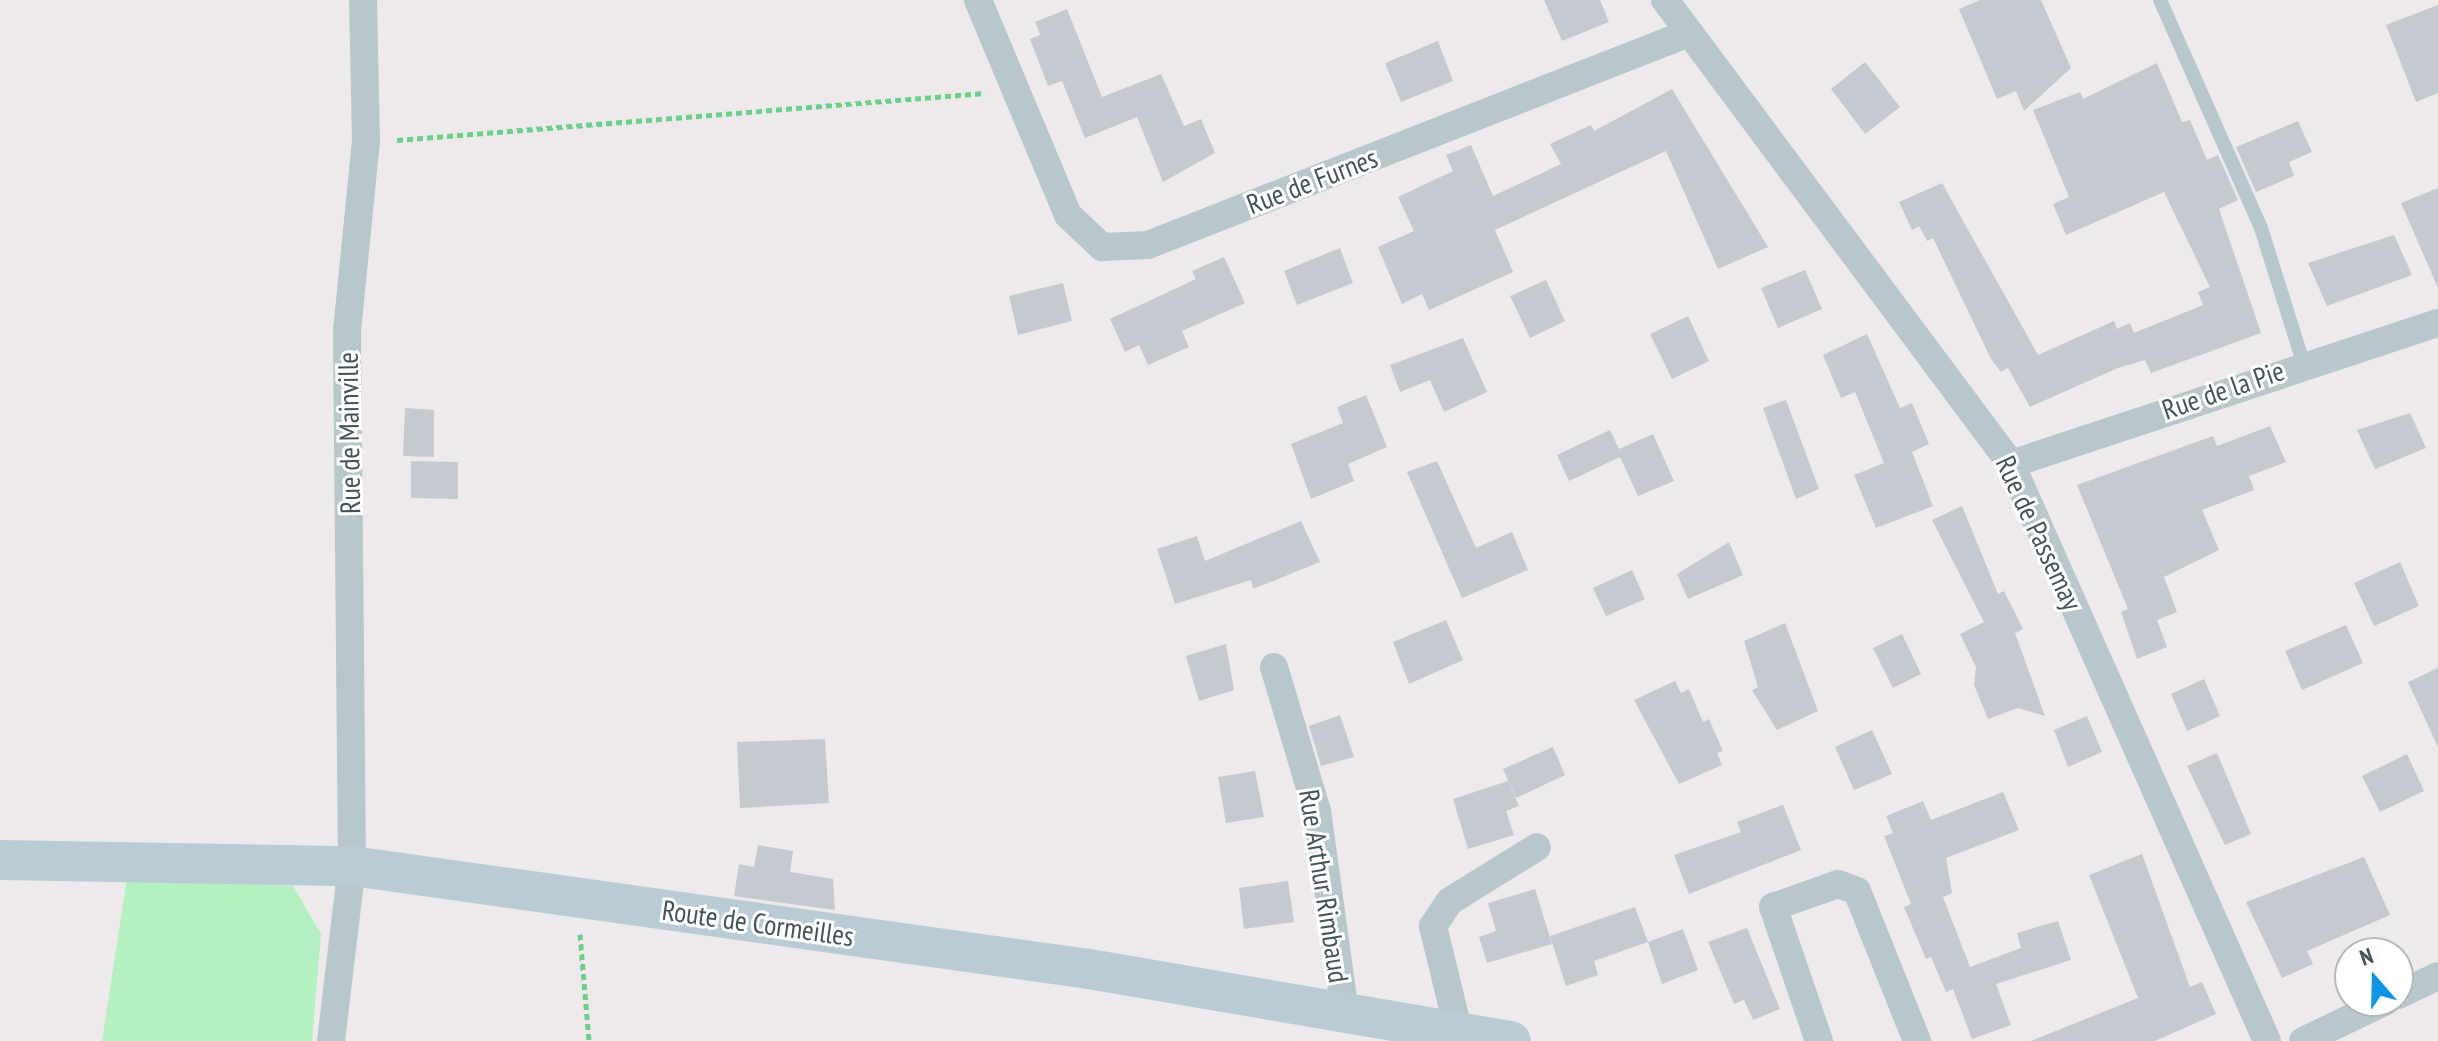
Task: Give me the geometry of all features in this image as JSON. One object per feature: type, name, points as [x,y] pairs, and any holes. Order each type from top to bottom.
[{"type":"main road","name":"Route de Cormeilles","points":[[0,860],[352,866],[1089,969],[1511,1041]]},
{"type":"street","name":"Rue de Mainville","points":[[331,1041],[352,866],[347,331],[366,142],[363,0]]},
{"type":"street","name":"Rue de Furnes","points":[[978,0],[1068,215],[1102,247],[1148,245],[1689,33]]},
{"type":"street","name":"Rue de Passemay","points":[[1665,0],[2011,464],[2267,1041]]},
{"type":"street","name":"Rue de la Pie","points":[[2011,464],[2303,362],[2438,323]]},
{"type":"street","name":"Rue Arthur Rimbaud","points":[[1274,667],[1317,811],[1345,1013]]},
{"type":"street","points":[[1459,1033],[1433,926],[1450,901],[1537,847]]},
{"type":"street","points":[[1819,1041],[1773,907],[1838,884],[1857,891],[1917,1041]]},
{"type":"street","points":[[2414,987],[2438,976]]},
{"type":"street","points":[[2303,1041],[2353,1017]]},
{"type":"lane","points":[[2160,0],[2261,228],[2303,362]]},
{"type":"path","points":[[366,142],[1014,91]]},
{"type":"path","points":[[577,897],[589,1041]]},
{"type":"green space","points":[[127,878],[293,886],[321,934],[312,1041],[102,1041]]},
{"type":"building","points":[[1544,0],[1600,0],[1609,22],[1562,41]]},
{"type":"building","points":[[1980,0],[2041,0],[2071,68],[2024,111],[2016,91],[1997,99],[1959,9]]},
{"type":"building","points":[[2438,5],[2438,93],[2416,102],[2386,25]]},
{"type":"building","points":[[1067,9],[1102,97],[1161,74],[1184,126],[1201,119],[1215,153],[1163,182],[1137,117],[1085,138],[1062,81],[1048,86],[1030,39],[1040,35],[1035,22]]},
{"type":"building","points":[[1438,41],[1453,81],[1401,102],[1385,63]]},
{"type":"building","points":[[1865,62],[1900,107],[1865,134],[1831,89]]},
{"type":"building","points":[[2157,63],[2182,122],[2190,120],[2207,160],[2218,155],[2238,200],[2219,209],[2261,333],[2151,373],[2145,360],[2118,368],[2030,407],[2008,368],[2001,372],[1991,359],[1933,238],[1927,241],[1919,226],[1912,230],[1899,202],[1942,183],[2038,355],[2114,321],[2117,329],[2130,323],[2134,333],[2203,305],[2198,292],[2210,287],[2164,192],[2066,235],[2053,204],[2069,197],[2033,110],[2080,92],[2083,99]]},
{"type":"building","points":[[1672,89],[1768,247],[1718,269],[1666,151],[1495,230],[1513,272],[1429,310],[1422,294],[1402,304],[1378,247],[1414,231],[1398,197],[1453,171],[1446,155],[1471,145],[1493,196],[1561,164],[1550,144],[1591,125],[1594,131]]},
{"type":"building","points":[[2298,121],[2312,152],[2289,162],[2294,176],[2256,192],[2236,147]]},
{"type":"building","points":[[2438,188],[2438,288],[2401,203]]},
{"type":"building","points":[[2394,235],[2412,275],[2327,306],[2308,263]]},
{"type":"building","points":[[1340,248],[1353,283],[1297,305],[1284,271]]},
{"type":"building","points":[[1224,257],[1245,303],[1182,331],[1189,347],[1148,365],[1139,345],[1125,352],[1110,319],[1196,279],[1192,271]]},
{"type":"building","points":[[1805,270],[1822,309],[1778,328],[1761,288]]},
{"type":"building","points":[[1546,280],[1565,321],[1530,338],[1510,296]]},
{"type":"building","points":[[1063,283],[1072,321],[1018,335],[1009,296]]},
{"type":"building","points":[[1688,316],[1709,361],[1672,379],[1650,334]]},
{"type":"building","points":[[1867,334],[1900,408],[1912,403],[1929,444],[1912,452],[1933,506],[1876,528],[1854,475],[1884,463],[1855,392],[1841,398],[1823,355]]},
{"type":"building","points":[[1463,338],[1487,392],[1444,412],[1430,380],[1400,392],[1390,365]]},
{"type":"building","points":[[1366,395],[1387,447],[1348,464],[1354,481],[1311,499],[1291,444],[1343,423],[1337,407]]},
{"type":"building","points":[[1786,400],[1819,489],[1796,499],[1763,408]]},
{"type":"building","points":[[405,408],[434,410],[434,457],[403,456]]},
{"type":"building","points":[[2410,413],[2426,448],[2375,469],[2357,430]]},
{"type":"building","points":[[2270,426],[2286,462],[2249,476],[2254,490],[2202,510],[2219,550],[2164,577],[2177,612],[2157,620],[2167,647],[2137,659],[2121,612],[2128,609],[2077,485],[2213,436],[2217,446]]},
{"type":"building","points":[[1610,430],[1619,449],[1653,434],[1674,481],[1638,496],[1620,457],[1569,481],[1557,455]]},
{"type":"building","points":[[411,461],[458,462],[458,499],[411,498]]},
{"type":"building","points":[[1437,461],[1476,548],[1512,532],[1528,570],[1462,598],[1407,472]]},
{"type":"building","points":[[1962,506],[1998,594],[2004,591],[2023,629],[2015,633],[2045,716],[2018,708],[1988,719],[1974,685],[1976,667],[1960,634],[1984,622],[1932,520]]},
{"type":"building","points":[[1301,521],[1320,562],[1253,589],[1251,580],[1175,604],[1157,549],[1197,536],[1205,561]]},
{"type":"building","points":[[1729,542],[1743,575],[1688,599],[1677,574]]},
{"type":"building","points":[[2400,562],[2419,606],[2374,626],[2354,583]]},
{"type":"building","points":[[1632,570],[1645,599],[1606,616],[1593,588]]},
{"type":"building","points":[[1446,620],[1463,660],[1409,684],[1393,642]]},
{"type":"building","points":[[1785,623],[1818,711],[1777,730],[1752,690],[1758,687],[1744,641]]},
{"type":"building","points":[[2346,625],[2363,663],[2302,690],[2285,651]]},
{"type":"building","points":[[1902,634],[1921,674],[1893,688],[1873,648]]},
{"type":"building","points":[[1226,644],[1234,690],[1199,701],[1186,656]]},
{"type":"building","points":[[2438,668],[2438,747],[2408,682]]},
{"type":"building","points":[[2204,679],[2220,716],[2187,731],[2171,694]]},
{"type":"building","points":[[1675,681],[1681,693],[1689,689],[1703,722],[1709,719],[1723,751],[1717,753],[1722,765],[1679,784],[1634,700]]},
{"type":"building","points":[[1340,715],[1354,757],[1321,766],[1309,726]]},
{"type":"building","points":[[2087,716],[2102,752],[2068,767],[2054,730]]},
{"type":"building","points":[[1872,730],[1892,774],[1854,790],[1835,747]]},
{"type":"building","points":[[825,739],[829,803],[740,808],[737,742]]},
{"type":"building","points":[[1553,747],[1565,775],[1516,798],[1503,769]]},
{"type":"building","points":[[2217,753],[2251,834],[2225,845],[2187,766]]},
{"type":"building","points":[[2407,754],[2424,791],[2380,812],[2362,776]]},
{"type":"building","points":[[1255,771],[1264,817],[1226,823],[1218,777]]},
{"type":"building","points":[[1508,781],[1519,806],[1506,811],[1514,835],[1468,849],[1453,799]]},
{"type":"building","points":[[2003,792],[2019,830],[1946,858],[1952,893],[1943,897],[1970,967],[2021,948],[2017,933],[2058,921],[2071,960],[1996,984],[2011,1025],[1972,1039],[1953,989],[1946,992],[1931,957],[1926,959],[1904,907],[1911,904],[1884,836],[1893,833],[1886,816],[1923,801],[1931,820]]},
{"type":"building","points":[[1783,805],[1801,850],[1689,894],[1674,855],[1741,832],[1737,822]]},
{"type":"building","points":[[758,845],[793,851],[790,872],[833,879],[835,910],[734,896],[739,864],[754,867]]},
{"type":"building","points":[[2142,854],[2190,987],[2202,982],[2216,1014],[2155,1041],[2031,1041],[2138,998],[2089,875]]},
{"type":"building","points":[[2364,857],[2390,915],[2307,951],[2313,964],[2282,978],[2246,902]]},
{"type":"building","points":[[1288,881],[1294,922],[1244,929],[1239,888]]},
{"type":"building","points":[[1535,889],[1552,944],[1487,963],[1479,937],[1496,931],[1488,903]]},
{"type":"building","points":[[1635,907],[1648,942],[1594,961],[1598,975],[1566,986],[1550,936]]},
{"type":"building","points":[[1747,928],[1780,1009],[1753,1020],[1744,1000],[1734,1004],[1708,942]]},
{"type":"building","points":[[1683,929],[1698,970],[1662,984],[1648,942]]}]
